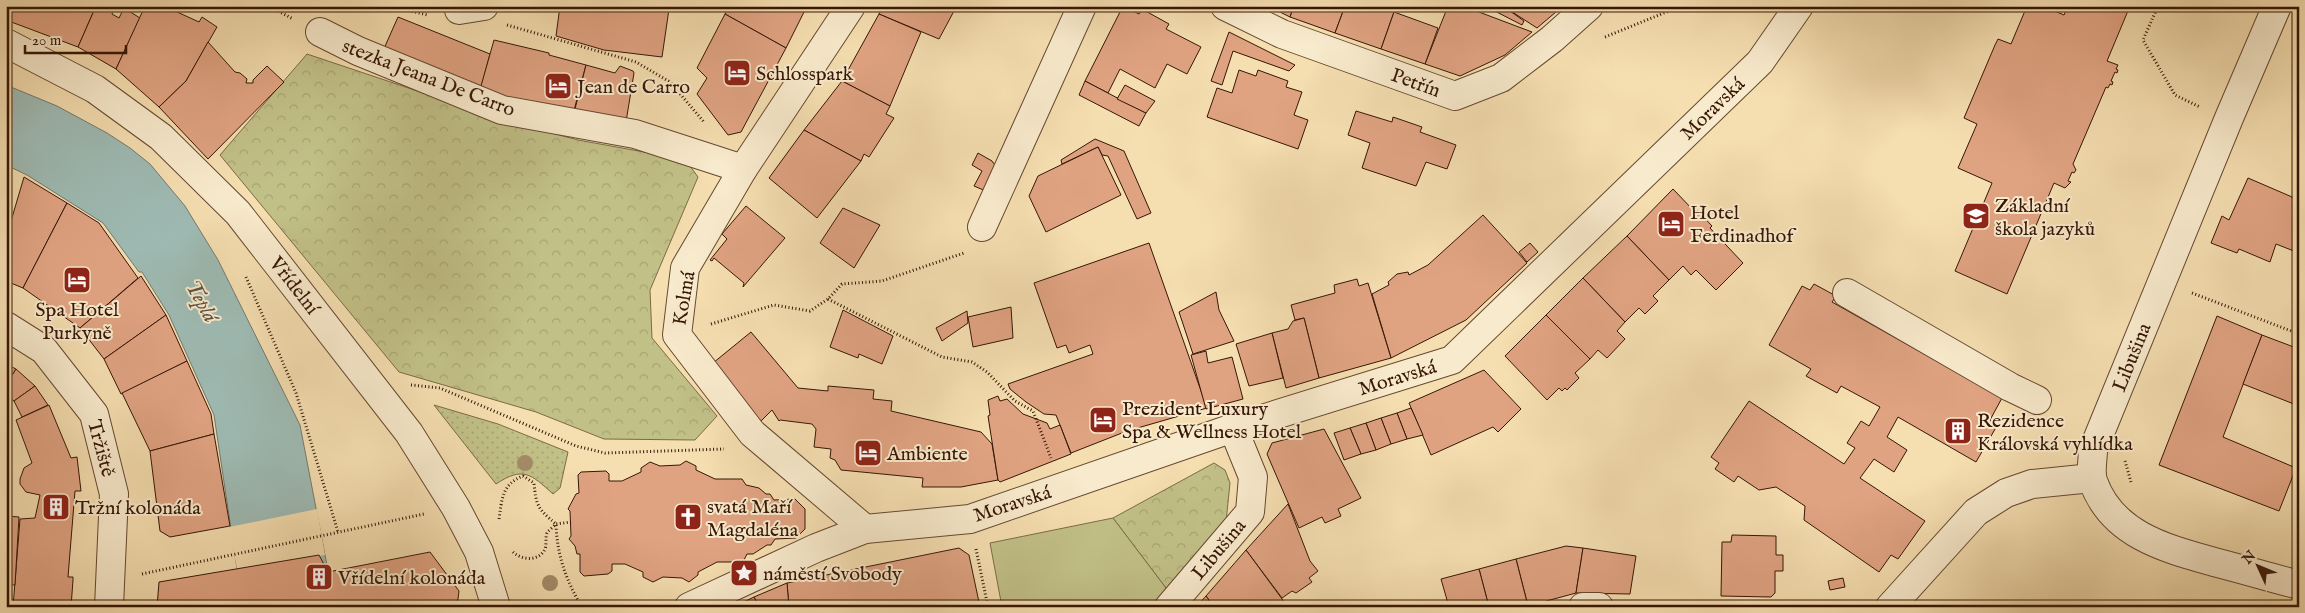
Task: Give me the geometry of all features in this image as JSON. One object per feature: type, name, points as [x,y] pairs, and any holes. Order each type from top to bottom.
[{"type":"street","name":"Kolmá","points":[[851,6],[743,169],[685,268],[677,335],[752,433],[866,529]]},
{"type":"street","points":[[982,227],[1082,6]]},
{"type":"street","name":"Petřín","points":[[1225,6],[1282,34],[1455,96],[1501,78],[1552,39],[1589,6]]},
{"type":"street","name":"Moravská","points":[[866,529],[970,519],[1234,428],[1452,360],[1760,62],[1799,6]]},
{"type":"street","name":"Libušina","points":[[2092,478],[2093,450],[2277,6]]},
{"type":"street","name":"stezka Jeana De Carro","points":[[320,32],[358,51],[502,110],[635,134],[743,169]]},
{"type":"street","name":"Vřídelní","points":[[6,43],[96,89],[161,137],[238,213],[408,433],[456,508],[479,552],[496,607]]},
{"type":"street","points":[[1847,293],[2010,387],[2037,400]]},
{"type":"street","name":"Tržiště","points":[[6,326],[44,350],[94,414],[114,494],[109,594]]},
{"type":"street","name":"Libušina","points":[[1169,607],[1250,512],[1253,476],[1234,428]]},
{"type":"street","points":[[1890,607],[1976,512],[2006,494],[2032,484],[2092,478],[2101,498],[2114,516],[2135,533],[2161,547],[2299,585]]},
{"type":"street","points":[[689,607],[816,548],[866,529]]},
{"type":"street","points":[[1582,607],[1599,607]]},
{"type":"path","points":[[388,6],[428,15],[472,8]]},
{"type":"path","points":[[1602,38],[1681,6]]},
{"type":"path","points":[[2158,6],[2143,40],[2175,96],[2229,118]]},
{"type":"path","points":[[506,24],[636,62],[670,82],[706,125]]},
{"type":"path","points":[[677,335],[774,305],[810,311],[828,299],[842,284],[882,281],[969,251],[982,227]]},
{"type":"path","points":[[244,272],[296,393],[338,532]]},
{"type":"path","points":[[2184,290],[2299,334]]},
{"type":"path","points":[[828,299],[942,357],[972,362],[987,372],[1015,401],[1033,411],[1062,487]]},
{"type":"path","points":[[406,384],[440,388],[576,446],[606,453],[724,449],[732,454]]},
{"type":"path","points":[[2124,453],[2127,470],[2134,490]]},
{"type":"path","points":[[499,519],[503,493],[513,480],[524,476],[534,483],[536,503],[540,511],[556,524],[557,548],[571,588],[582,607]]},
{"type":"path","points":[[109,594],[215,559],[456,508]]},
{"type":"path","points":[[970,519],[988,607]]},
{"type":"path","points":[[508,548],[524,559],[534,558],[542,554],[546,548],[546,535],[556,524],[571,522]]},
{"type":"green space","points":[[307,54],[510,122],[578,140],[666,156],[690,166],[698,177],[650,290],[652,338],[717,416],[695,440],[604,439],[536,412],[399,372],[220,155]]},
{"type":"green space","points":[[434,405],[498,424],[568,452],[560,488],[553,494],[539,481],[520,474],[505,478],[496,484]]},
{"type":"green space","points":[[1214,463],[1225,470],[1230,483],[1226,522],[1169,592],[1113,518]]},
{"type":"green space","points":[[1113,518],[1169,592],[1155,607],[1002,607],[990,543]]},
{"type":"water","name":"Teplá","points":[[6,85],[57,106],[107,133],[130,148],[150,164],[185,206],[218,260],[300,425],[335,607],[246,607],[237,569],[214,415],[169,315],[142,272],[139,272],[103,223],[27,175],[6,165]]},
{"type":"pier","points":[[317,509],[325,555],[237,569],[229,527]]},
{"type":"building","points":[[10,6],[96,6],[78,47],[6,20]]},
{"type":"building","points":[[96,6],[115,6],[112,14],[119,18],[124,8],[140,18],[116,69],[78,47]]},
{"type":"building","points":[[145,6],[164,6],[199,22],[202,17],[217,27],[186,81],[159,107],[116,69]]},
{"type":"building","points":[[560,6],[640,6],[669,9],[662,57],[604,50],[556,36]]},
{"type":"building","points":[[729,6],[807,6],[786,48],[725,14]]},
{"type":"building","points":[[883,6],[949,6],[948,8],[954,11],[939,39],[879,14]]},
{"type":"building","points":[[1123,6],[1139,14],[1142,9],[1169,24],[1166,29],[1201,47],[1187,74],[1167,64],[1155,88],[1120,69],[1108,93],[1085,81]]},
{"type":"building","points":[[1268,6],[1294,6],[1290,17]]},
{"type":"building","points":[[1294,6],[1345,6],[1335,33],[1290,17]]},
{"type":"building","points":[[1345,6],[1378,6],[1394,12],[1381,49],[1335,33]]},
{"type":"building","points":[[1448,6],[1463,6],[1532,32],[1505,55],[1460,76],[1425,64]]},
{"type":"building","points":[[1485,6],[1503,6],[1524,21],[1522,25]]},
{"type":"building","points":[[1503,6],[1563,6],[1537,28]]},
{"type":"building","points":[[2027,6],[2043,6],[2064,15],[2068,6],[2130,6],[2107,61],[2118,65],[2117,73],[2115,72],[2111,81],[2113,82],[2112,85],[2110,84],[2108,88],[2106,87],[2073,164],[2076,170],[2074,173],[2072,172],[2068,181],[2071,182],[2065,188],[2054,183],[2007,294],[1955,271],[1992,183],[1958,168],[1977,124],[1964,118],[1995,45],[1998,39],[2011,44]]},
{"type":"building","points":[[1394,12],[1438,28],[1425,64],[1381,49]]},
{"type":"building","name":"Schlosspark","points":[[725,14],[786,48],[741,132],[728,135],[697,94],[707,78],[697,68]]},
{"type":"building","points":[[879,14],[921,32],[890,106],[842,81]]},
{"type":"building","points":[[398,17],[490,54],[479,95],[382,53]]},
{"type":"building","points":[[1229,32],[1295,65],[1289,71],[1233,51],[1222,85],[1211,81]]},
{"type":"building","points":[[494,40],[549,53],[549,55],[586,65],[572,118],[479,93]]},
{"type":"building","points":[[208,42],[235,72],[240,73],[247,79],[246,83],[253,83],[253,80],[267,66],[284,82],[208,159],[159,107],[186,81]]},
{"type":"building","points":[[586,65],[615,73],[620,66],[633,71],[625,128],[573,117]]},
{"type":"building","points":[[1239,70],[1256,76],[1258,70],[1288,81],[1286,87],[1302,92],[1294,115],[1308,120],[1298,149],[1207,117],[1217,88],[1232,93]]},
{"type":"building","points":[[842,81],[890,106],[886,114],[894,118],[869,157],[864,154],[861,161],[804,130]]},
{"type":"building","points":[[1085,81],[1146,113],[1139,126],[1079,95]]},
{"type":"building","points":[[1125,85],[1155,101],[1146,113],[1117,99]]},
{"type":"building","points":[[1356,111],[1392,122],[1393,117],[1422,127],[1420,132],[1456,145],[1447,169],[1426,162],[1416,186],[1362,168],[1370,143],[1348,135]]},
{"type":"building","points":[[804,130],[861,161],[817,218],[769,178]]},
{"type":"building","points":[[1095,139],[1124,151],[1151,213],[1137,219],[1108,156],[1102,155],[1098,147],[1062,164],[1061,160]]},
{"type":"building","points":[[1098,147],[1121,195],[1046,232],[1029,196],[1038,176]]},
{"type":"building","points":[[978,153],[992,161],[999,171],[988,192],[974,186],[982,171],[972,165]]},
{"type":"building","points":[[24,177],[67,203],[23,288],[6,281],[6,238]]},
{"type":"building","points":[[2248,178],[2299,200],[2299,253],[2276,244],[2270,262],[2239,249],[2237,253],[2211,243],[2222,216],[2229,220]]},
{"type":"building","points":[[1673,189],[1695,212],[1697,210],[1712,226],[1710,228],[1743,263],[1716,290],[1696,270],[1691,275],[1683,266],[1669,280],[1627,236]]},
{"type":"building","points":[[67,203],[99,223],[138,278],[80,328],[23,288]]},
{"type":"building","points":[[746,206],[785,238],[743,287],[744,283],[714,258],[712,261],[710,260],[727,239],[722,234]]},
{"type":"building","points":[[843,208],[880,225],[854,268],[820,243]]},
{"type":"building","points":[[1483,215],[1527,263],[1466,320],[1391,358],[1372,294],[1389,285],[1388,282],[1397,274],[1408,272],[1409,275],[1428,265]]},
{"type":"building","points":[[1627,236],[1669,280],[1653,296],[1658,301],[1645,314],[1639,308],[1625,322],[1583,278]]},
{"type":"building","points":[[1149,243],[1207,408],[1127,431],[1071,453],[1056,415],[1044,414],[1010,389],[1008,384],[1093,354],[1090,345],[1069,353],[1066,345],[1057,348],[1034,283]]},
{"type":"building","points":[[1530,243],[1538,252],[1527,262],[1519,252]]},
{"type":"building","points":[[141,276],[166,315],[104,359],[80,328]]},
{"type":"building","points":[[1583,278],[1625,322],[1617,331],[1625,339],[1607,358],[1598,350],[1590,359],[1546,315]]},
{"type":"building","points":[[1357,279],[1359,286],[1368,283],[1391,358],[1319,378],[1304,318],[1295,320],[1291,305],[1335,293],[1334,285]]},
{"type":"building","name":"Rezidence Královská vyhlídka","points":[[1814,284],[1836,296],[1832,302],[2002,398],[1990,420],[1998,424],[1976,462],[1898,417],[1887,437],[1907,450],[1894,472],[1874,459],[1860,478],[1925,521],[1898,559],[1891,555],[1879,572],[1804,520],[1805,506],[1776,487],[1759,490],[1738,476],[1734,482],[1715,469],[1719,463],[1711,457],[1749,401],[1844,464],[1855,448],[1847,443],[1861,421],[1869,426],[1880,407],[1841,386],[1837,393],[1806,376],[1811,369],[1769,345],[1802,286],[1810,290]]},
{"type":"building","points":[[1216,292],[1219,310],[1234,341],[1193,354],[1179,312]]},
{"type":"building","points":[[1011,307],[1013,338],[973,347],[968,317]]},
{"type":"building","points":[[843,310],[893,336],[882,364],[859,354],[858,358],[830,347]]},
{"type":"building","points":[[967,311],[968,323],[942,341],[936,328]]},
{"type":"building","points":[[166,315],[187,361],[121,394],[104,359]]},
{"type":"building","points":[[1546,315],[1590,359],[1575,373],[1579,378],[1567,390],[1565,388],[1562,391],[1559,388],[1547,400],[1505,356]]},
{"type":"building","points":[[2217,316],[2262,335],[2223,437],[2296,468],[2279,511],[2159,465]]},
{"type":"building","points":[[1304,318],[1319,378],[1286,388],[1272,333],[1288,329],[1293,321]]},
{"type":"building","points":[[751,332],[798,388],[828,391],[828,386],[874,390],[873,399],[892,401],[891,411],[981,432],[992,444],[998,480],[961,487],[922,487],[923,478],[841,470],[835,460],[830,458],[831,449],[814,447],[816,429],[812,424],[779,421],[772,410],[760,422],[713,363]]},
{"type":"building","points":[[1272,333],[1283,378],[1249,386],[1236,344]]},
{"type":"building","points":[[2262,335],[2299,349],[2299,406],[2243,384]]},
{"type":"building","points":[[1206,351],[1208,363],[1232,357],[1243,399],[1206,409],[1191,355]]},
{"type":"building","points":[[187,361],[211,414],[214,434],[150,451],[122,393]]},
{"type":"building","points":[[6,364],[16,369],[6,385]]},
{"type":"building","points":[[16,369],[35,386],[14,401],[6,395],[6,385]]},
{"type":"building","points":[[1484,370],[1521,409],[1498,432],[1493,427],[1431,455],[1409,403]]},
{"type":"building","points":[[35,386],[48,405],[22,417],[14,401]]},
{"type":"building","points":[[998,396],[1000,401],[1007,399],[1023,414],[1047,423],[1050,429],[1060,425],[1071,454],[1000,482],[998,480],[988,416],[990,415],[988,400]]},
{"type":"building","name":"Tržní kolonáda","points":[[49,405],[71,458],[77,457],[81,491],[75,491],[68,577],[73,577],[71,607],[13,607],[20,519],[35,518],[40,495],[26,492],[20,484],[24,468],[32,463],[16,420]]},
{"type":"building","points":[[1411,408],[1423,435],[1407,439],[1397,413]]},
{"type":"building","points":[[1397,413],[1407,439],[1391,444],[1381,418]]},
{"type":"building","points":[[1381,418],[1391,444],[1376,450],[1366,423]]},
{"type":"building","points":[[1366,423],[1376,450],[1361,454],[1350,428]]},
{"type":"building","points":[[1350,428],[1361,454],[1344,460],[1334,433]]},
{"type":"building","points":[[1324,429],[1361,498],[1338,509],[1341,516],[1325,523],[1322,517],[1299,528],[1267,454],[1272,443]]},
{"type":"building","points":[[214,434],[230,526],[170,537],[160,531],[150,451]]},
{"type":"building","name":"svatá Maří Magdaléna","points":[[686,461],[696,466],[696,470],[715,479],[742,479],[746,485],[759,488],[766,494],[770,494],[774,500],[795,499],[805,509],[805,529],[796,538],[775,539],[771,545],[767,545],[753,554],[747,554],[743,562],[717,562],[698,572],[698,575],[689,582],[682,578],[663,577],[653,582],[643,577],[643,572],[625,564],[612,564],[612,571],[608,574],[584,576],[580,572],[580,554],[577,554],[575,546],[569,539],[571,536],[570,511],[568,509],[576,494],[579,493],[578,475],[581,472],[606,471],[609,474],[609,481],[622,481],[641,472],[641,468],[650,462],[660,466],[680,465]]},
{"type":"building","points":[[1288,504],[1310,561],[1318,571],[1309,578],[1312,582],[1296,593],[1292,591],[1282,598],[1246,550]]},
{"type":"building","points":[[6,516],[19,517],[15,585],[6,585]]},
{"type":"building","points":[[1732,535],[1776,536],[1776,555],[1783,555],[1783,571],[1775,571],[1775,593],[1771,597],[1721,596],[1722,542],[1731,542]]},
{"type":"building","points":[[1566,546],[1583,548],[1576,593],[1528,606],[1516,559]]},
{"type":"building","points":[[959,548],[969,555],[980,607],[789,607],[787,583]]},
{"type":"building","points":[[1583,548],[1636,556],[1630,594],[1576,593]]},
{"type":"building","points":[[1246,550],[1285,603],[1282,607],[1214,607],[1206,596]]},
{"type":"building","name":"Vřídelní kolonáda","points":[[430,552],[459,591],[457,607],[157,607],[159,582],[319,555],[328,572]]},
{"type":"building","points":[[1516,559],[1528,606],[1489,607],[1479,569]]},
{"type":"building","points":[[1479,569],[1489,607],[1449,607],[1441,579]]},
{"type":"building","points":[[1843,578],[1845,587],[1830,590],[1828,581]]},
{"type":"building","points":[[787,583],[789,607],[759,607],[754,597]]},
{"type":"building","points":[[1206,596],[1214,607],[1196,607]]},
{"type":"building","points":[[754,597],[759,607],[733,607]]},
{"type":"place","name":"Schlosspark","points":[[737,73]]},
{"type":"place","name":"Jean de Carro","points":[[558,86]]},
{"type":"place","name":"Základní škola jazyků","points":[[1976,216]]},
{"type":"place","name":"Hotel Ferdinadhof","points":[[1671,224]]},
{"type":"place","name":"Spa Hotel Purkyně","points":[[77,280]]},
{"type":"place","name":"Prezident Luxury Spa & Wellness Hotel","points":[[1103,420]]},
{"type":"place","name":"Rezidence Královská vyhlídka","points":[[1958,431]]},
{"type":"place","name":"Ambiente","points":[[868,453]]},
{"type":"place","name":"Tržní kolonáda","points":[[56,507]]},
{"type":"place","name":"svatá Maří Magdaléna","points":[[688,517]]},
{"type":"place","name":"náměstí Svobody","points":[[744,573]]},
{"type":"place","name":"Vřídelní kolonáda","points":[[319,577]]}]
